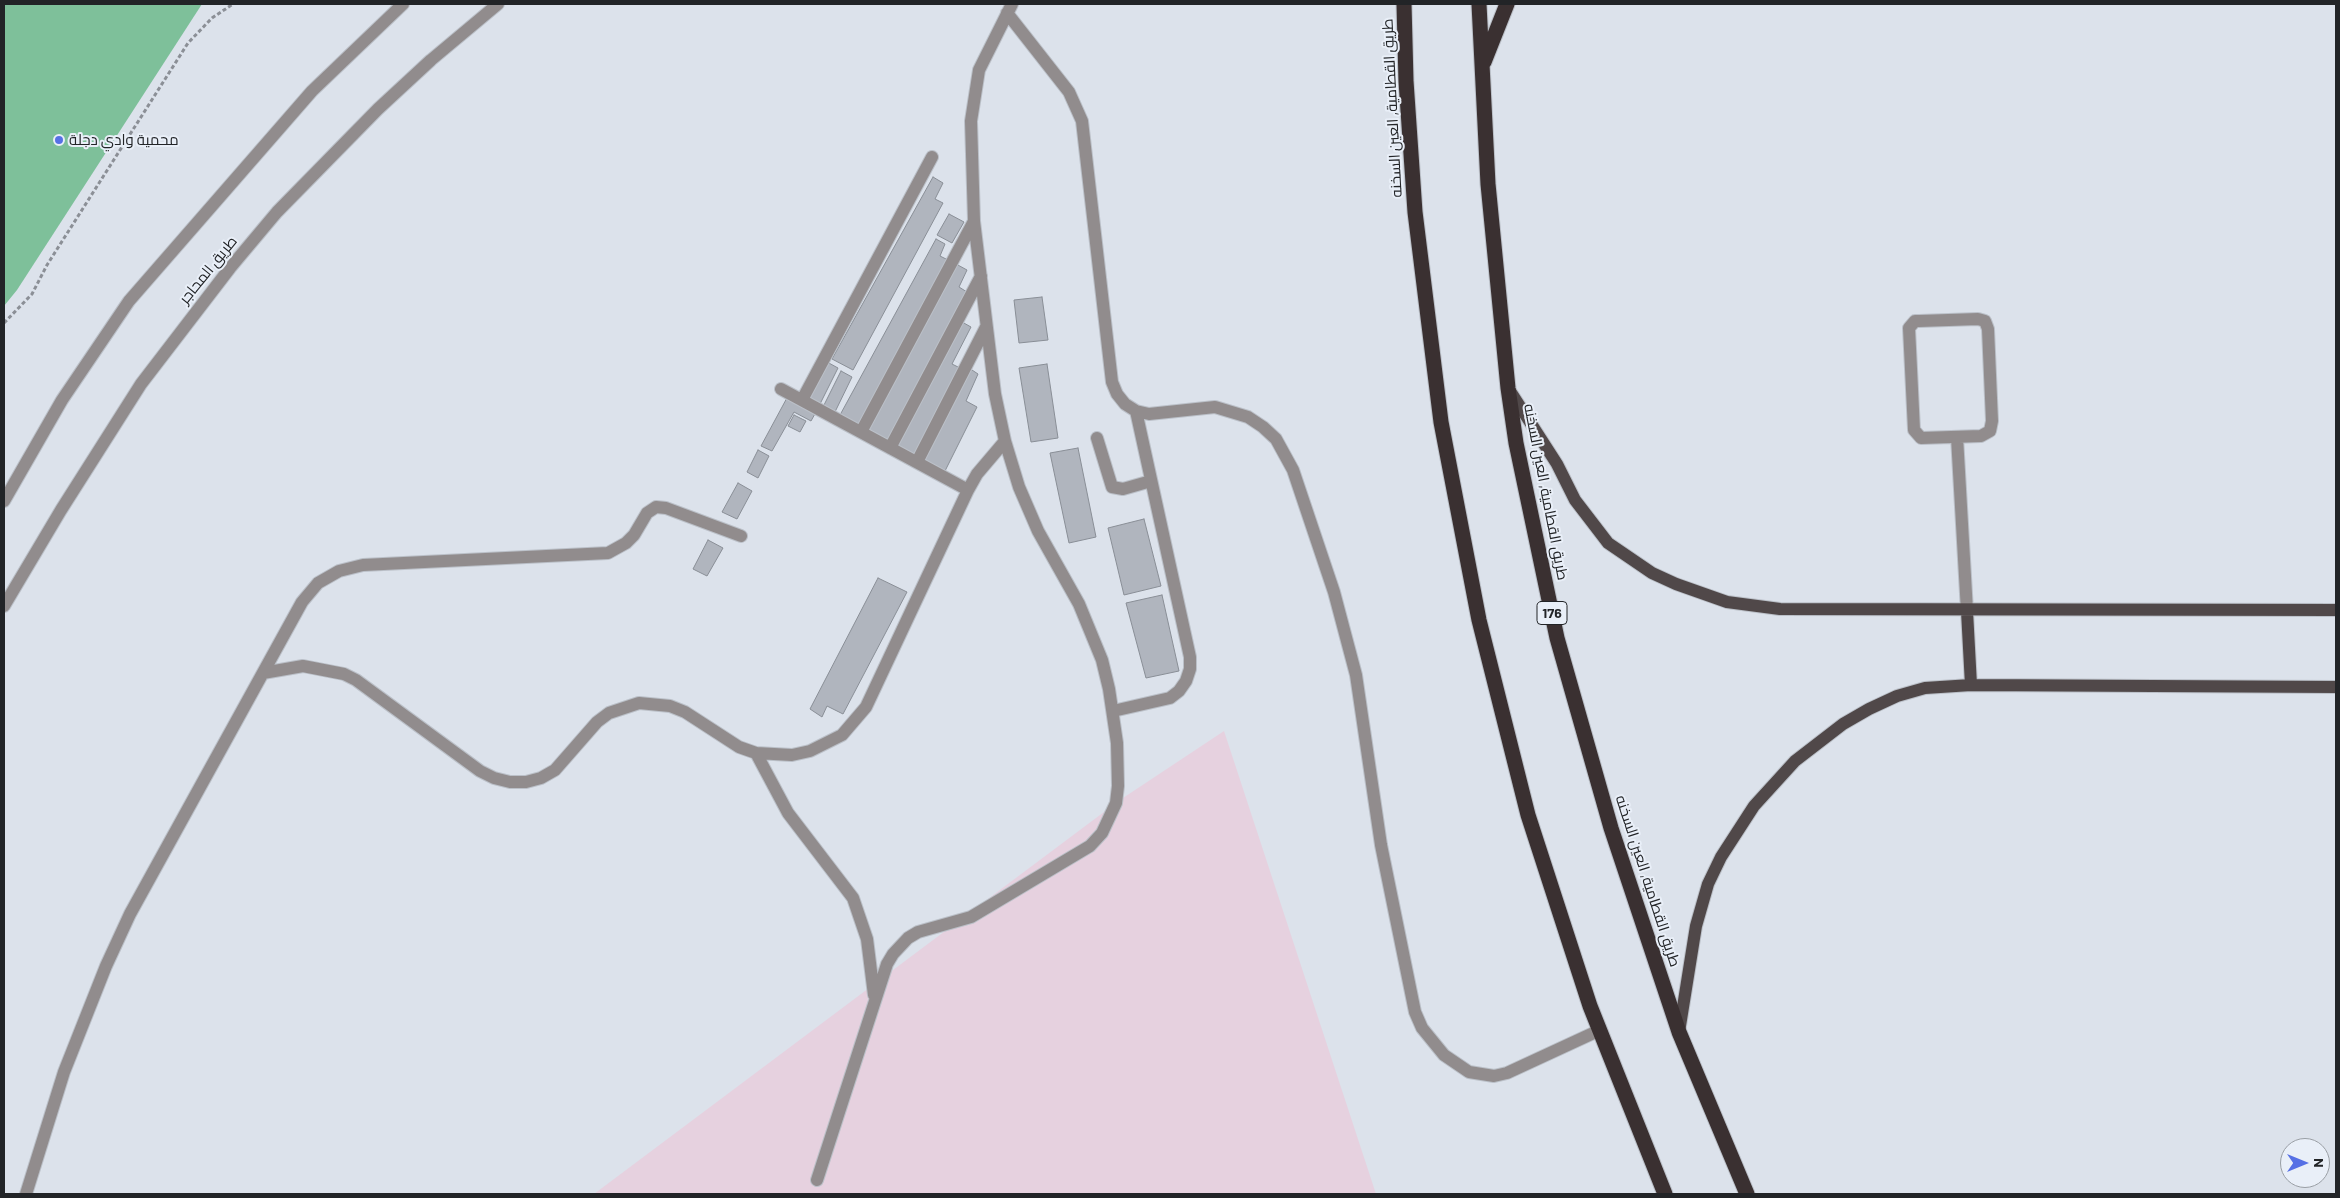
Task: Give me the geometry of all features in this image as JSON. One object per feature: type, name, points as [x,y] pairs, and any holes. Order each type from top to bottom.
[{"type":"highway","name":"طريق القطامية, العين السخنه","points":[[1404,4],[1406,81],[1415,212],[1442,422],[1479,620],[1528,815],[1600,1030],[1665,1194]]},
{"type":"highway","name":"طريق القطامية, العين السخنه","points":[[1479,4],[1488,184],[1508,388],[1516,443],[1557,638],[1611,828],[1679,1032],[1747,1194]]},
{"type":"highway","points":[[1482,66],[1508,4]]},
{"type":"main road","points":[[1508,388],[1556,464],[1575,500],[1602,536],[1630,558],[1676,584],[1727,602],[1780,609],[1967,611],[2336,610]]},
{"type":"main road","points":[[1967,611],[1971,685]]},
{"type":"main road","points":[[1679,1032],[1696,926],[1708,884],[1721,857],[1754,806],[1795,761],[1843,724],[1869,709],[1897,696],[1925,688],[1971,685],[2336,687]]},
{"type":"street","points":[[4,501],[62,400],[129,302],[312,91],[403,4]]},
{"type":"street","name":"طريق المحاجر","points":[[4,606],[61,510],[141,384],[230,268],[277,212],[339,147],[431,60],[498,4]]},
{"type":"street","points":[[817,1180],[888,964],[896,950],[908,938],[927,928],[971,917],[1090,846],[1102,833],[1116,803],[1118,786],[1113,711],[1102,660],[1079,604],[1038,531],[1019,487],[1005,441],[994,394],[974,221],[971,121],[979,70],[1009,8],[1070,92],[1082,122],[1112,382],[1117,394],[1125,404],[1136,411],[1149,414],[1215,407],[1232,410],[1263,427],[1286,454],[1331,583],[1346,633],[1364,717],[1381,845],[1415,1012],[1431,1043],[1444,1056],[1469,1072],[1494,1076],[1507,1073],[1600,1030]]},
{"type":"street","points":[[802,400],[932,157]]},
{"type":"street","points":[[861,432],[974,221]]},
{"type":"street","points":[[890,448],[980,276]]},
{"type":"street","points":[[1978,318],[1985,321],[1987,325],[1992,426],[1990,431],[1981,436],[1957,437],[1924,439],[1915,433],[1909,328],[1915,321],[1978,318]]},
{"type":"street","points":[[917,462],[986,327]]},
{"type":"street","points":[[781,389],[968,490]]},
{"type":"street","points":[[1113,711],[1170,698],[1180,691],[1190,669],[1190,657],[1136,411]]},
{"type":"street","points":[[1957,437],[1967,611]]},
{"type":"street","points":[[1097,438],[1112,487],[1123,489],[1151,481]]},
{"type":"street","points":[[263,673],[303,666],[344,674],[356,680],[480,771],[494,778],[510,782],[533,780],[555,770],[597,722],[610,713],[639,703],[670,706],[685,712],[739,747],[756,753],[792,755],[810,752],[842,735],[866,708],[968,490],[977,474],[1005,441]]},
{"type":"street","points":[[26,1194],[64,1072],[106,966],[130,914],[309,592],[328,576],[351,567],[608,553],[634,535],[647,513],[661,507],[742,536]]},
{"type":"street","points":[[756,753],[788,813],[853,898],[861,918],[871,960],[875,1003]]},
{"type":"path","points":[[4,323],[32,294],[47,265],[188,43],[212,18],[232,4]]},
{"type":"shaded area","points":[[1224,731],[1376,1194],[594,1194],[1120,800]]},
{"type":"green space","name":"محمية وادي دجلة","points":[[4,4],[202,4],[17,290],[4,306]]},
{"type":"building","points":[[933,177],[943,183],[935,199],[943,203],[853,370],[832,359]]},
{"type":"building","points":[[949,214],[964,222],[952,243],[937,235]]},
{"type":"building","points":[[936,239],[945,244],[940,256],[948,260],[861,425],[840,415]]},
{"type":"building","points":[[956,264],[967,270],[959,287],[967,292],[888,442],[867,431]]},
{"type":"building","points":[[1042,297],[1048,340],[1019,343],[1014,300]]},
{"type":"building","points":[[962,322],[971,327],[952,364],[962,369],[915,457],[894,446]]},
{"type":"building","points":[[827,362],[838,368],[819,406],[807,400]]},
{"type":"building","points":[[1047,364],[1058,438],[1031,442],[1019,368]]},
{"type":"building","points":[[969,368],[978,374],[966,401],[977,407],[944,473],[923,462]]},
{"type":"building","points":[[841,371],[852,377],[834,414],[822,409]]},
{"type":"building","points":[[788,396],[816,412],[811,421],[794,412],[772,451],[761,446]]},
{"type":"building","points":[[794,415],[806,421],[800,432],[788,426]]},
{"type":"building","points":[[1078,448],[1096,537],[1069,543],[1050,453]]},
{"type":"building","points":[[758,450],[769,456],[758,478],[747,472]]},
{"type":"building","points":[[738,483],[752,491],[737,519],[722,512]]},
{"type":"building","points":[[1144,519],[1161,586],[1124,595],[1108,528]]},
{"type":"building","points":[[708,540],[723,548],[707,576],[693,569]]},
{"type":"building","points":[[878,578],[907,592],[843,714],[827,706],[822,717],[810,709]]},
{"type":"building","points":[[1162,595],[1179,671],[1146,678],[1126,603]]},
{"type":"place","name":"محمية وادي دجلة","points":[[59,140]]}]
